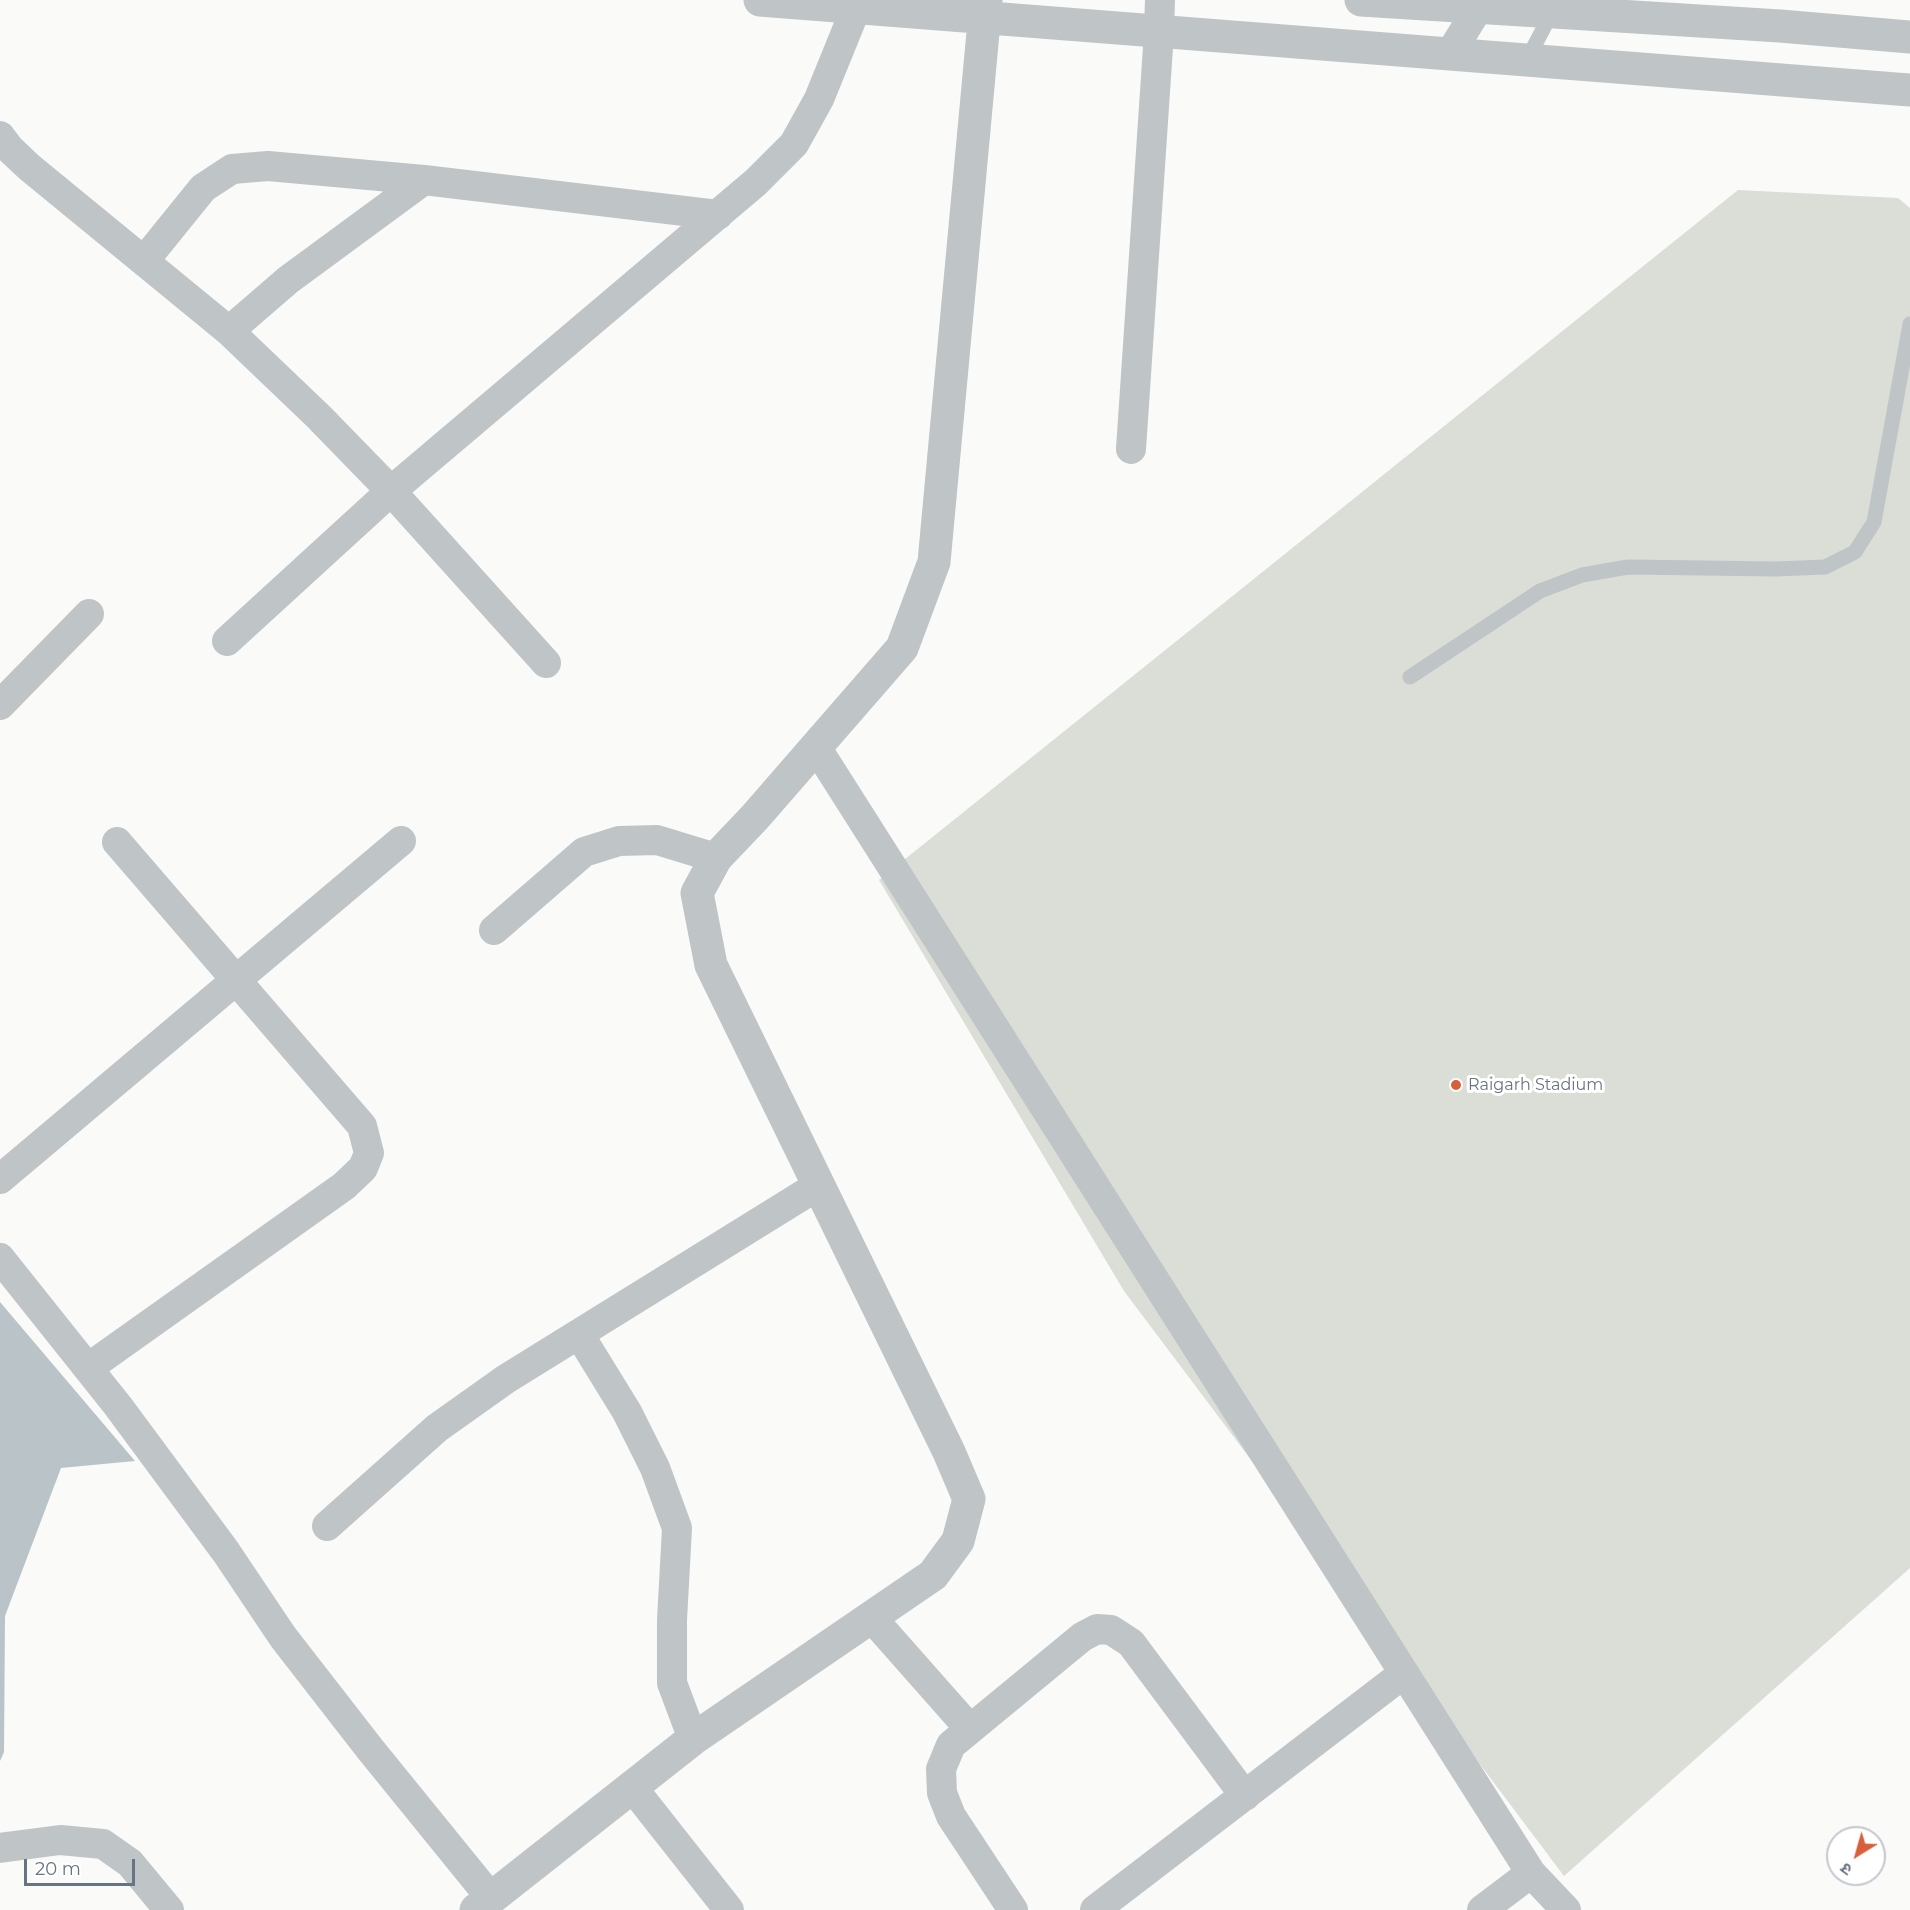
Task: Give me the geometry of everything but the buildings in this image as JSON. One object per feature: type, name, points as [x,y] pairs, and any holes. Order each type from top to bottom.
[{"type":"street","points":[[760,0],[856,8],[986,9],[1160,16],[1450,54],[1910,90]]},
{"type":"street","points":[[1360,0],[1555,6],[1910,37]]},
{"type":"street","points":[[1450,54],[1480,4]]},
{"type":"street","points":[[226,641],[391,491],[718,215],[756,182],[794,144],[819,99],[856,8]]},
{"type":"street","points":[[0,1258],[88,1368],[226,1552],[283,1637],[370,1749],[484,1904],[693,1739],[933,1575],[958,1541],[969,1499],[949,1452],[711,965],[697,893],[716,858],[902,648],[934,562],[986,9]]},
{"type":"street","points":[[1131,449],[1160,16]]},
{"type":"street","points":[[0,136],[29,167],[229,331],[319,417],[391,491],[546,663]]},
{"type":"street","points":[[144,261],[203,188],[232,169],[268,166],[424,180],[718,215]]},
{"type":"street","points":[[229,331],[288,280],[424,180]]},
{"type":"street","points":[[0,705],[89,614]]},
{"type":"street","points":[[816,747],[1531,1873],[1566,1910]]},
{"type":"street","points":[[494,930],[584,852],[620,841],[657,840],[716,858]]},
{"type":"street","points":[[0,1179],[401,841]]},
{"type":"street","points":[[88,1368],[344,1186],[363,1168],[369,1153],[362,1126],[117,842]]},
{"type":"street","points":[[327,1526],[437,1428],[506,1379],[819,1185]]},
{"type":"street","points":[[579,1334],[627,1412],[655,1468],[677,1528],[672,1620],[672,1683],[693,1739]]},
{"type":"street","points":[[871,1617],[970,1729]]},
{"type":"street","points":[[1013,1910],[951,1816],[942,1793],[941,1769],[951,1745],[1082,1637],[1097,1629],[1111,1630],[1131,1643],[1245,1796]]},
{"type":"street","points":[[1095,1910],[1403,1674]]},
{"type":"street","points":[[632,1787],[729,1910]]},
{"type":"street","points":[[0,1848],[60,1840],[103,1844],[130,1863],[169,1910]]},
{"type":"street","points":[[1482,1910],[1531,1873]]},
{"type":"lane","points":[[1527,60],[1555,6]]},
{"type":"lane","points":[[1410,677],[1540,591],[1582,575],[1628,567],[1776,569],[1825,567],[1854,552],[1874,522],[1910,324]]},
{"type":"shaded area","name":"Raigarh Stadium","points":[[1738,190],[1898,198],[1910,208],[1910,1568],[1564,1876],[1124,1291],[879,880]]},
{"type":"shaded area","points":[[0,1302],[135,1461],[61,1468],[5,1616],[4,1752],[0,1761]]},
{"type":"place","name":"Raigarh Stadium","points":[[1456,1085]]}]
